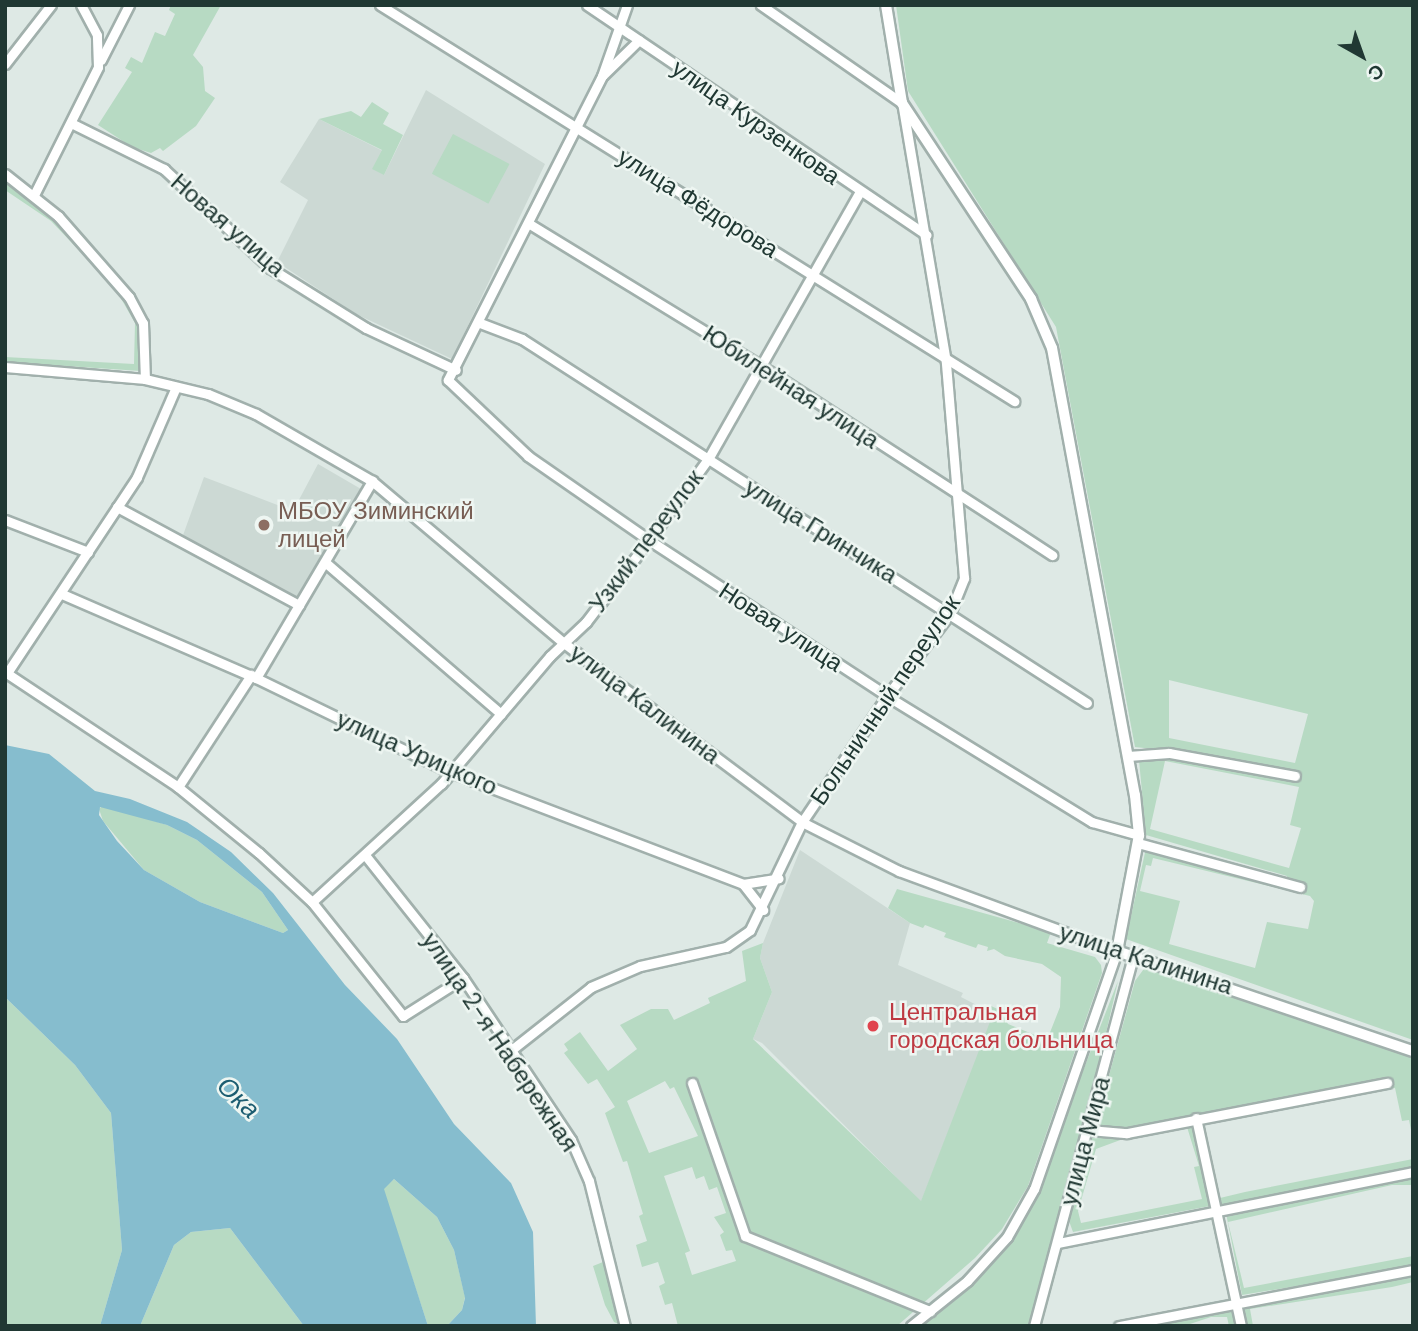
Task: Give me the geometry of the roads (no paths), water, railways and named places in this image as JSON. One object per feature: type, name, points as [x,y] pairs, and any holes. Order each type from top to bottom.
[{"type":"street","points":[[5,64],[51,5]]},
{"type":"street","points":[[81,5],[97,35],[98,67]]},
{"type":"street","points":[[34,195],[73,124],[129,5]]},
{"type":"street","name":"улица Фёдорова","points":[[380,5],[812,274],[946,362],[1014,401]]},
{"type":"street","name":"улица Курзенкова","points":[[587,5],[859,193],[927,235]]},
{"type":"street","points":[[456,370],[602,76],[627,5]]},
{"type":"street","points":[[761,5],[902,103],[1031,299],[1052,348],[1128,756],[1138,839],[1117,951],[1034,1189],[1007,1237],[967,1280],[911,1326]]},
{"type":"street","points":[[885,6],[902,103]]},
{"type":"street","points":[[602,76],[639,40]]},
{"type":"street","name":"Больничный переулок","points":[[510,1051],[591,987],[640,966],[726,947],[750,930],[779,878],[802,822],[887,696],[950,613],[964,578],[959,496],[946,362],[927,235],[902,103]]},
{"type":"street","name":"Новая улица","points":[[73,124],[164,169],[270,268],[366,328],[456,370],[448,380],[528,456],[649,540],[887,696],[1092,822],[1138,839],[1300,887]]},
{"type":"street","points":[[5,174],[34,195],[97,256],[140,315],[145,379]]},
{"type":"street","name":"Узкий переулок","points":[[312,902],[365,855],[450,772],[564,643],[649,540],[708,459],[758,363],[859,193]]},
{"type":"street","name":"Юбилейная улица","points":[[528,223],[758,363],[1052,555]]},
{"type":"street","name":"улица Гринчика","points":[[480,323],[522,338],[1087,703]]},
{"type":"street","name":"улица Калинина","points":[[5,367],[145,379],[256,414],[372,481],[564,643],[802,822],[899,871],[1117,951],[1314,1015],[1413,1051]]},
{"type":"street","points":[[176,387],[161,430],[117,507],[62,594],[6,672],[178,787],[312,902],[403,1016],[463,978]]},
{"type":"street","points":[[178,787],[326,563],[372,481]]},
{"type":"street","points":[[117,507],[299,605]]},
{"type":"street","points":[[5,520],[88,552]]},
{"type":"street","points":[[326,563],[501,714]]},
{"type":"street","name":"улица Урицкого","points":[[62,594],[253,676],[450,772],[743,884]]},
{"type":"street","points":[[1128,756],[1169,753],[1295,776]]},
{"type":"street","name":"улица 2-я Набережная","points":[[365,855],[463,978],[571,1140],[589,1181],[625,1326]]},
{"type":"street","points":[[763,909],[743,884],[779,878]]},
{"type":"street","name":"улица Мира","points":[[1034,1326],[1089,1130],[1133,956]]},
{"type":"street","points":[[692,1083],[744,1236],[930,1311]]},
{"type":"street","points":[[1089,1130],[1127,1133],[1387,1083]]},
{"type":"street","points":[[1196,1118],[1241,1326]]},
{"type":"street","points":[[1058,1243],[1217,1209],[1413,1172]]},
{"type":"street","points":[[1119,1326],[1413,1270]]},
{"type":"water","name":"Ока","points":[[5,745],[49,754],[95,791],[130,799],[187,822],[231,852],[273,893],[345,985],[397,1039],[454,1124],[511,1183],[533,1232],[536,1326],[447,1326],[462,1310],[465,1298],[454,1250],[437,1217],[394,1179],[384,1189],[428,1326],[304,1326],[230,1228],[191,1232],[174,1245],[140,1326],[100,1326],[122,1250],[111,1113],[75,1065],[5,997]],"holes":[[[100,807],[167,825],[197,840],[262,892],[288,930],[283,933],[200,902],[144,870],[117,841],[99,815]]]},
{"type":"place","name":"МБОУ Зиминский лицей","points":[[264,525]]},
{"type":"place","name":"Центральная городская больница","points":[[873,1026]]}]
